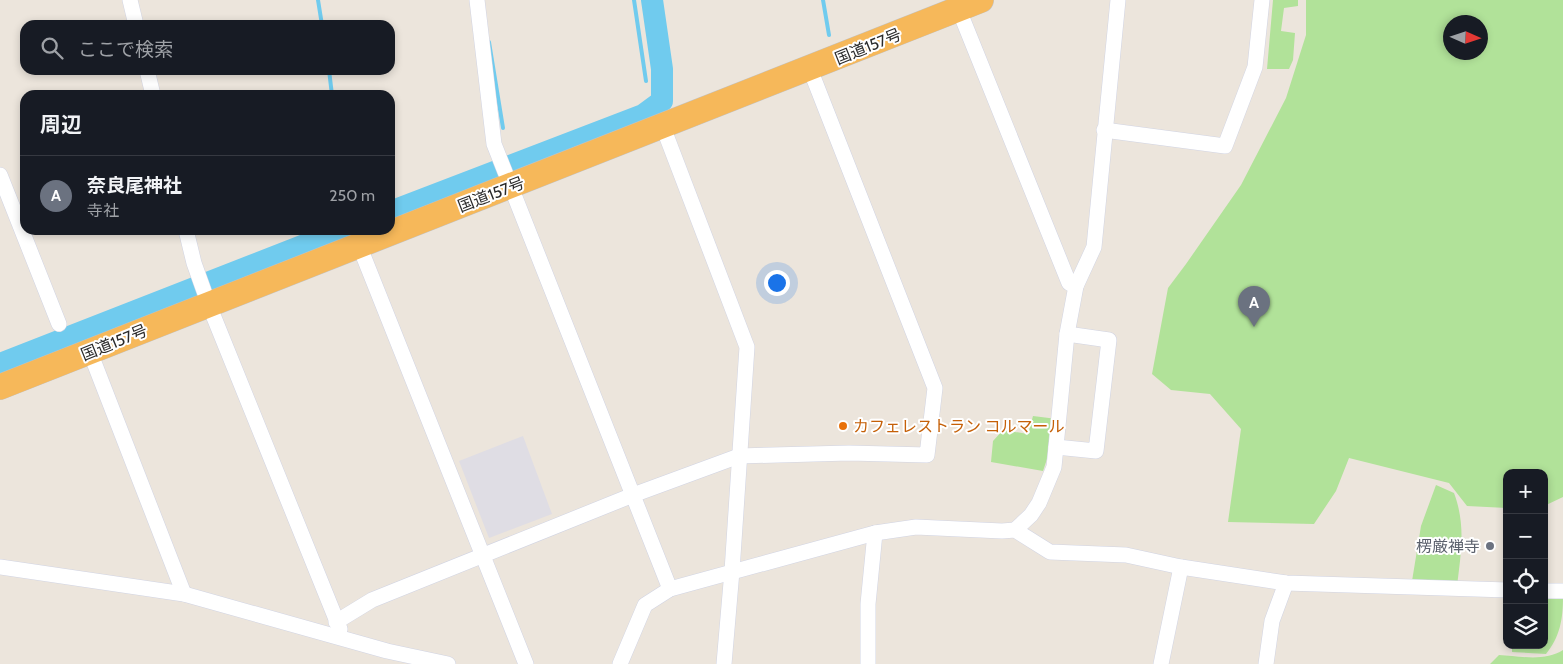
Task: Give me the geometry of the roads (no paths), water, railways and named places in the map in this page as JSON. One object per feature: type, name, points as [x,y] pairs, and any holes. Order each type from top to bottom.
[{"type":"highway","name":"国道157号","points":[[395,230],[509,181],[663,127],[981,0]]},
{"type":"highway","name":"国道157号","points":[[0,387],[382,235]]},
{"type":"street","points":[[130,0],[135,20]]},
{"type":"street","points":[[477,0],[494,144],[670,589]]},
{"type":"street","points":[[1015,530],[1032,515],[1054,467],[1067,334],[1076,286],[1094,247],[1118,0]]},
{"type":"street","points":[[1104,130],[1225,146],[1255,66],[1262,0]]},
{"type":"street","points":[[959,10],[1069,283],[1076,286]]},
{"type":"street","points":[[336,622],[372,600],[633,495],[739,456],[849,453],[927,455],[935,388],[810,69]]},
{"type":"street","points":[[148,75],[152,90]]},
{"type":"street","points":[[663,127],[747,347],[724,664]]},
{"type":"street","points":[[0,175],[20,226]]},
{"type":"street","points":[[24,235],[59,324]]},
{"type":"street","points":[[187,235],[194,263],[209,305],[336,622],[346,638]]},
{"type":"street","points":[[359,245],[526,664]]},
{"type":"street","points":[[1056,447],[1096,451],[1109,340],[1067,334]]},
{"type":"street","points":[[90,352],[184,594]]},
{"type":"street","points":[[620,664],[645,605],[670,589],[875,533],[916,527],[1015,530],[1050,552],[1126,555],[1181,567],[1286,583],[1503,590]]},
{"type":"street","points":[[868,664],[868,604],[875,533]]},
{"type":"street","points":[[0,566],[184,594],[346,638],[385,657],[448,664]]},
{"type":"street","points":[[1161,664],[1181,567]]},
{"type":"street","points":[[1266,664],[1272,621],[1286,583]]},
{"type":"street","points":[[1548,591],[1562,591]]},
{"type":"waterway","points":[[318,0],[321,20]]},
{"type":"waterway","points":[[634,0],[646,81]]},
{"type":"waterway","points":[[395,210],[643,115],[662,101],[662,69],[652,0]]},
{"type":"waterway","points":[[823,0],[829,35]]},
{"type":"waterway","points":[[489,42],[503,128]]},
{"type":"waterway","points":[[330,75],[331,90]]},
{"type":"waterway","points":[[0,364],[330,235]]},
{"type":"place","name":"奈良尾神社","points":[[1254,327]]},
{"type":"place","name":"カフェレストラン コルマール","points":[[843,426]]},
{"type":"place","name":"楞厳禅寺","points":[[1490,546]]}]
